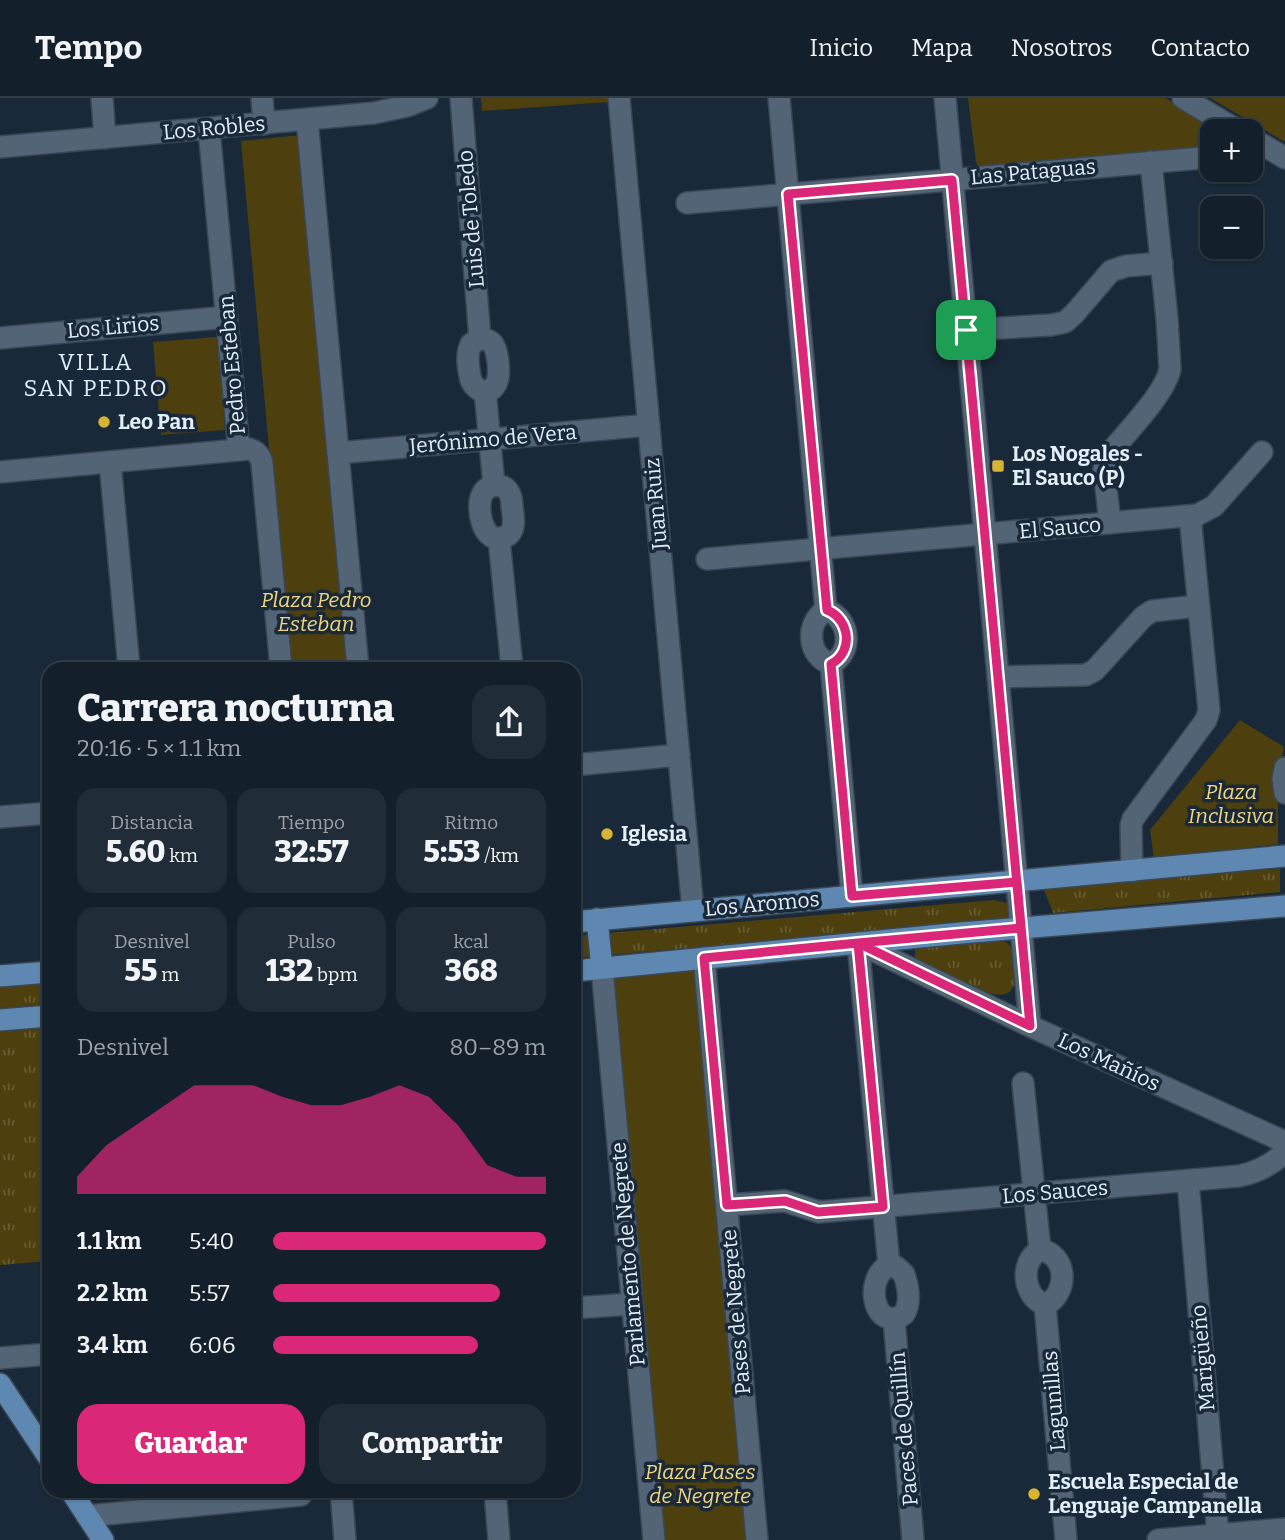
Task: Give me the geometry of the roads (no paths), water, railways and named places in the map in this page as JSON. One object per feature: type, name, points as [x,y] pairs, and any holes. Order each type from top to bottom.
[{"type":"main road","name":"Los Aromos","points":[[581,921],[1285,856]]},
{"type":"main road","points":[[581,970],[1285,906]]},
{"type":"main road","points":[[597,919],[602,968]]},
{"type":"main road","points":[[0,976],[42,973]]},
{"type":"main road","points":[[0,1020],[42,1017]]},
{"type":"main road","points":[[0,1384],[42,1447]]},
{"type":"main road","points":[[75,1498],[103,1540]]},
{"type":"street","points":[[102,98],[105,138]]},
{"type":"street","points":[[262,98],[264,124]]},
{"type":"street","name":"Los Robles","points":[[0,147],[307,120],[391,110],[427,98]]},
{"type":"street","name":"Luis de Toledo","points":[[461,98],[480,339]]},
{"type":"street","name":"Juan Ruiz","points":[[619,98],[693,911]]},
{"type":"street","points":[[779,98],[827,610]]},
{"type":"street","points":[[945,98],[1030,1026]]},
{"type":"street","points":[[1183,98],[1219,119]]},
{"type":"street","points":[[307,120],[357,662]]},
{"type":"street","name":"Pedro Esteban","points":[[209,129],[239,450],[254,450],[262,463],[280,662]]},
{"type":"street","points":[[1263,145],[1279,155]]},
{"type":"street","name":"Las Pataguas","points":[[687,203],[1200,158]]},
{"type":"street","points":[[1110,523],[1105,461],[1161,390],[1170,369],[1151,162]]},
{"type":"street","points":[[966,330],[1065,322],[1111,271],[1126,266],[1162,263]]},
{"type":"street","name":"Los Lirios","points":[[0,338],[227,317]]},
{"type":"street","name":"Luis de Toledo","points":[[480,339],[494,345],[496,350],[498,376],[495,386],[485,391],[472,384],[467,355],[471,344],[480,339]]},
{"type":"street","name":"Luis de Toledo","points":[[485,391],[494,485],[481,495],[482,526],[489,535],[499,538]]},
{"type":"street","name":"Jerónimo de Vera","points":[[338,453],[649,425]]},
{"type":"street","points":[[0,472],[239,450]]},
{"type":"street","name":"El Sauco","points":[[706,559],[1190,516],[1214,506],[1262,452]]},
{"type":"street","points":[[110,462],[128,662]]},
{"type":"street","points":[[494,485],[504,487],[511,496],[514,522],[510,532],[499,538],[511,662]]},
{"type":"street","points":[[1132,871],[1133,819],[1207,717],[1209,710],[1190,516]]},
{"type":"street","points":[[998,677],[1086,675],[1095,670],[1143,617],[1152,611],[1198,606]]},
{"type":"street","points":[[827,610],[815,620],[812,639],[816,653],[831,664]]},
{"type":"street","points":[[827,610],[838,616],[842,622],[846,641],[845,651],[831,664]]},
{"type":"street","points":[[831,664],[852,896]]},
{"type":"street","points":[[581,764],[679,755]]},
{"type":"street","points":[[1285,768],[1285,793]]},
{"type":"street","points":[[0,817],[42,814]]},
{"type":"street","name":"Los Mañíos","points":[[858,943],[1030,1026],[1285,1142]]},
{"type":"street","name":"Paces de Quillín","points":[[858,943],[889,1265],[895,1266],[904,1274],[909,1305],[904,1314],[894,1319],[913,1540]]},
{"type":"street","name":"Pases de Negrete","points":[[704,958],[758,1540]]},
{"type":"street","name":"Parlamento de Negrete","points":[[602,968],[654,1540]]},
{"type":"street","name":"Lagunillas","points":[[1023,1083],[1040,1250],[1030,1258],[1026,1272],[1030,1294],[1045,1305],[1066,1540]]},
{"type":"street","name":"Los Sauces","points":[[727,1205],[785,1201],[818,1212],[1188,1181],[1251,1174],[1272,1164],[1285,1152]]},
{"type":"street","name":"Marigüeño","points":[[1188,1181],[1218,1535]]},
{"type":"street","points":[[1040,1250],[1056,1258],[1062,1281],[1057,1297],[1045,1305]]},
{"type":"street","points":[[889,1265],[875,1279],[875,1302],[881,1314],[894,1319]]},
{"type":"street","points":[[581,1308],[632,1304]]},
{"type":"street","points":[[0,1358],[42,1355]]},
{"type":"street","points":[[87,1516],[270,1498]]},
{"type":"street","points":[[342,1498],[345,1540]]},
{"type":"street","points":[[496,1498],[499,1540]]},
{"type":"street","points":[[1158,1540],[1285,1529]]},
{"type":"place","name":"Leo Pan","points":[[104,422]]},
{"type":"place","name":"Los Nogales - El Sauco (P)","points":[[998,466]]},
{"type":"place","name":"Iglesia","points":[[607,834]]},
{"type":"place","name":"Escuela Especial de Lenguaje Campanella","points":[[1034,1494]]},
{"type":"district","name":"VILLA SAN PEDRO","points":[[96,375]]},
{"type":"park label","name":"Plaza Pedro Esteban","points":[[316,612]]},
{"type":"park label","name":"Plaza Inclusiva","points":[[1231,804]]},
{"type":"park label","name":"Plaza Pases de Negrete","points":[[700,1484]]}]
